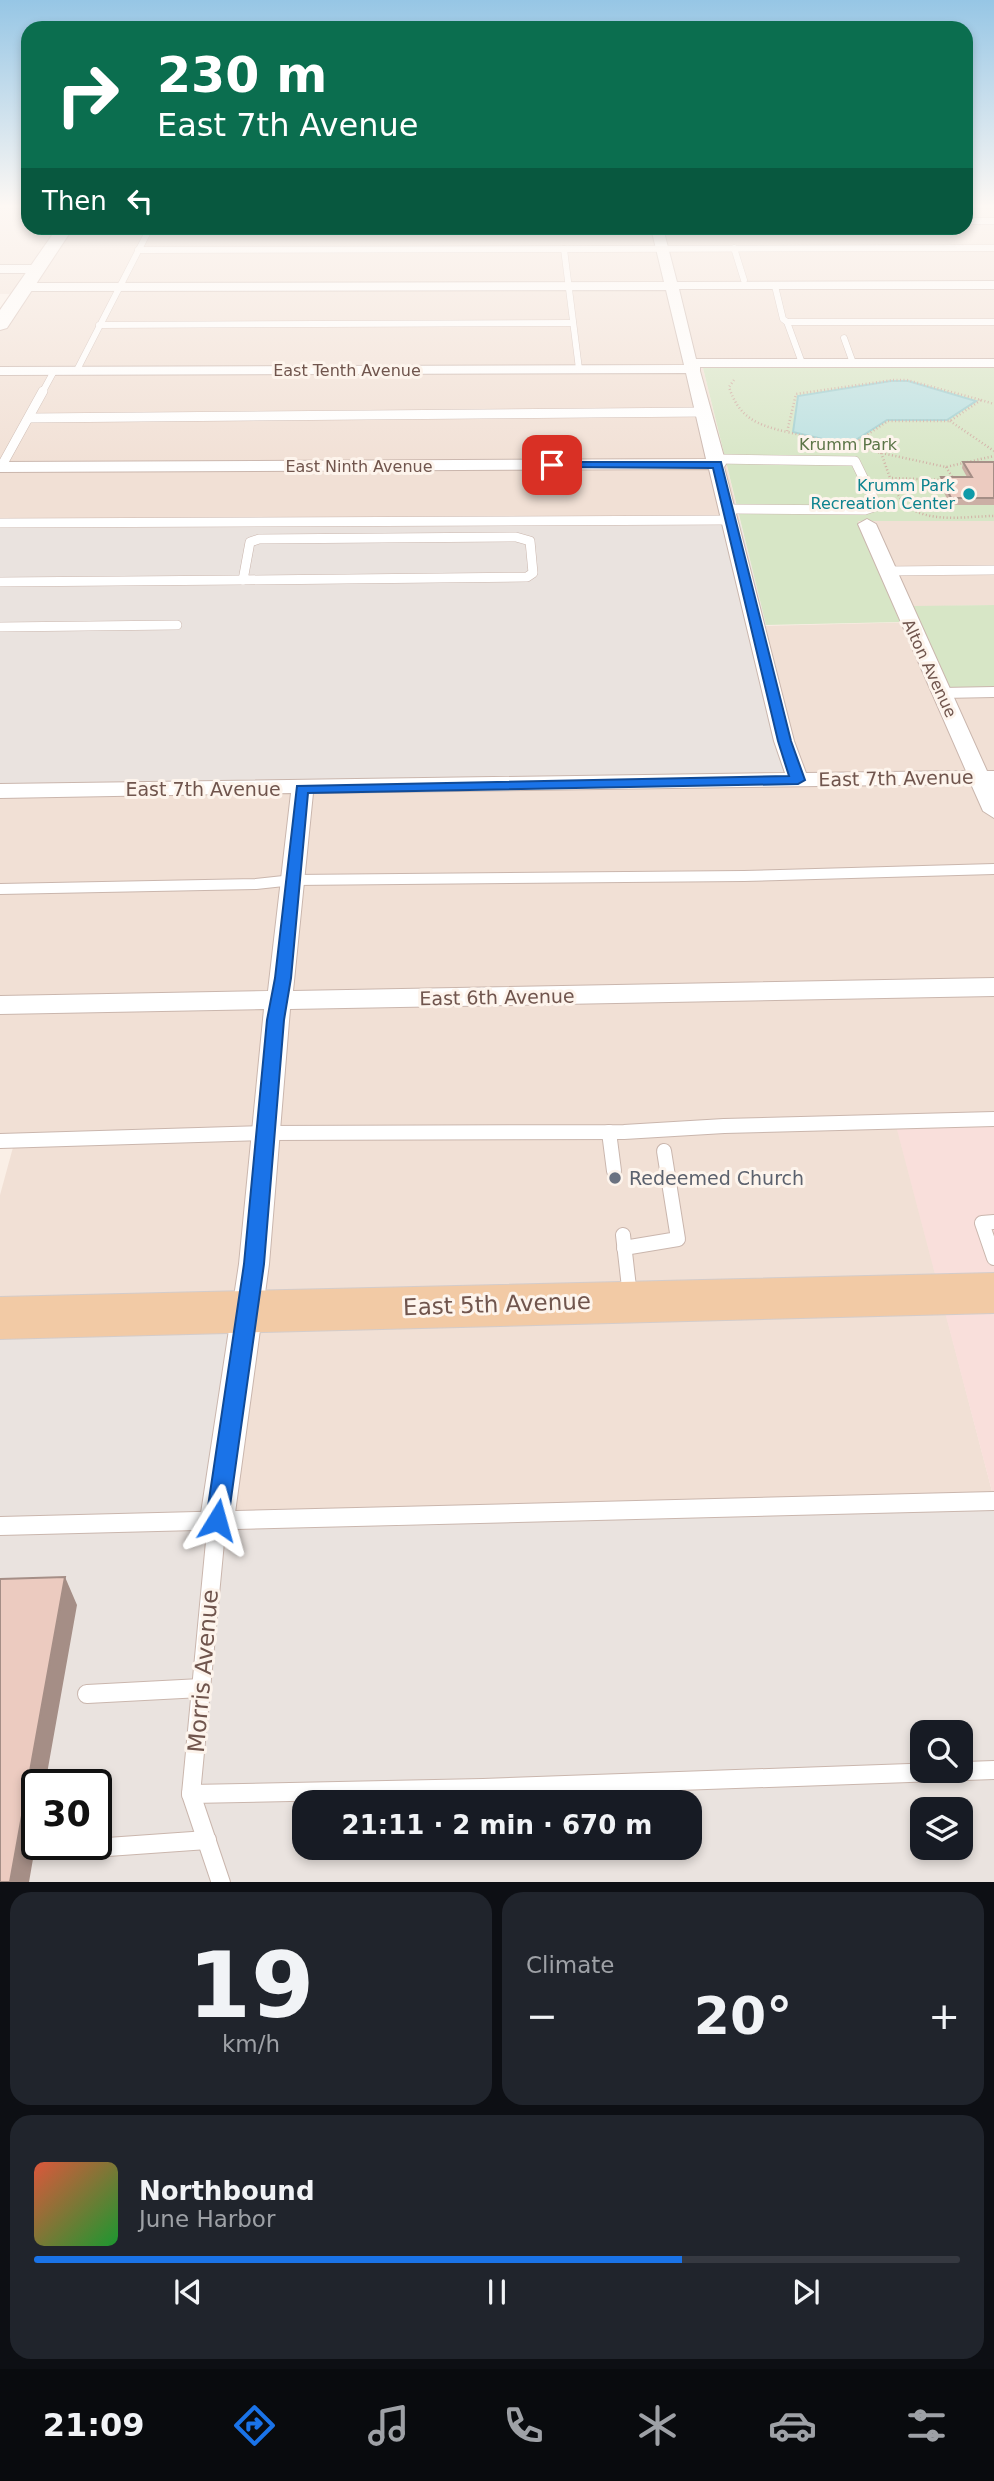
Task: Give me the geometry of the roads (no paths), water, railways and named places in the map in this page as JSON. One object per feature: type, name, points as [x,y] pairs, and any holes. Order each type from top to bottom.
[{"type":"main road","points":[[0,324],[21,293]]},
{"type":"main road","name":"East 5th Avenue","points":[[0,1318],[630,1300],[994,1293]]},
{"type":"street","points":[[674,293],[784,741],[798,780]]},
{"type":"street","name":"East Tenth Avenue","points":[[0,371],[579,369],[802,363],[994,363]]},
{"type":"street","name":"East Ninth Avenue","points":[[1,467],[717,462]]},
{"type":"street","name":"Alton Avenue","points":[[867,524],[942,693],[987,777],[994,811]]},
{"type":"street","name":"East 7th Avenue","points":[[0,791],[302,789],[987,777]]},
{"type":"street","name":"Morris Avenue","points":[[217,1520],[248,1311],[264,1133],[302,789]]},
{"type":"street","name":"East 6th Avenue","points":[[0,1005],[994,987]]},
{"type":"lane","points":[[78,370],[115,293]]},
{"type":"lane","points":[[569,293],[579,369]]},
{"type":"lane","points":[[777,293],[783,318],[787,322],[802,363]]},
{"type":"lane","points":[[787,322],[994,322]]},
{"type":"lane","points":[[99,325],[573,323]]},
{"type":"lane","points":[[844,338],[853,363]]},
{"type":"lane","points":[[1,467],[54,371]]},
{"type":"lane","points":[[30,418],[705,412]]},
{"type":"lane","points":[[0,523],[730,515],[865,510],[877,506],[855,461],[717,462]]},
{"type":"lane","points":[[0,582],[243,582],[527,577],[533,573],[530,541],[516,537],[258,539],[250,542],[243,582]]},
{"type":"lane","points":[[887,571],[994,570]]},
{"type":"lane","points":[[0,627],[177,625]]},
{"type":"lane","points":[[942,693],[994,692]]},
{"type":"lane","points":[[0,889],[256,884],[293,880],[744,876],[994,869]]},
{"type":"lane","points":[[0,1141],[179,1138],[264,1133],[609,1132],[994,1119]]},
{"type":"lane","points":[[609,1132],[614,1171]]},
{"type":"lane","points":[[630,1300],[624,1241],[678,1239],[664,1151]]},
{"type":"lane","points":[[994,1222],[982,1223],[994,1258]]},
{"type":"lane","points":[[0,1526],[994,1501]]},
{"type":"lane","name":"Morris Avenue","points":[[217,1520],[191,1794],[221,1882]]},
{"type":"lane","points":[[87,1694],[201,1688]]},
{"type":"lane","points":[[191,1794],[469,1788],[994,1770]]},
{"type":"lane","points":[[112,1847],[207,1840]]},
{"type":"water","points":[[891,381],[908,381],[976,401],[947,420],[887,420],[848,445],[793,432],[798,396]]},
{"type":"place","name":"Krumm Park Recreation Center","points":[[969,494]]},
{"type":"place","name":"Redeemed Church","points":[[615,1178]]},
{"type":"park label","name":"Krumm Park","points":[[848,444]]}]
